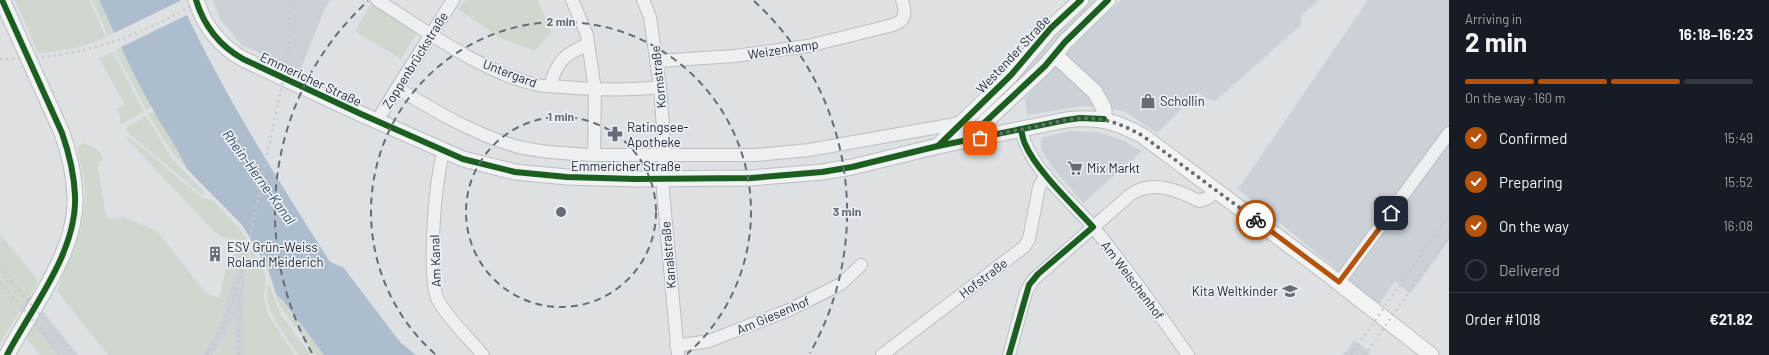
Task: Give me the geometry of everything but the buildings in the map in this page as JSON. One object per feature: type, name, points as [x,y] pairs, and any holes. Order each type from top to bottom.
[{"type":"main road","points":[[2,0],[62,133],[72,166],[76,196],[74,215],[66,247],[7,355]]},
{"type":"main road","name":"Emmericher Straße","points":[[196,0],[207,25],[220,42],[233,53],[256,66],[444,151],[479,164],[515,172],[567,177],[664,178],[751,178],[822,172],[882,160],[943,139],[966,140],[1080,118],[1104,119],[1124,126],[1143,136],[1339,282],[1431,355]]},
{"type":"main road","name":"Westender Straße","points":[[943,139],[1015,71],[1051,28],[1081,0]]},
{"type":"main road","points":[[961,123],[959,131],[966,140],[1045,66],[1108,0]]},
{"type":"main road","points":[[1055,55],[1095,92],[1104,109],[1104,119]]},
{"type":"street","name":"Untergard","points":[[377,0],[486,66],[526,82],[540,86],[595,90],[625,91],[660,87]]},
{"type":"street","name":"Zoppenbrückstraße","points":[[377,122],[453,0]]},
{"type":"street","points":[[572,0],[587,35],[595,90],[594,155]]},
{"type":"street","name":"Kornstraße","points":[[643,0],[650,17],[657,61],[665,155]]},
{"type":"street","name":"Weizenkamp","points":[[657,61],[735,56],[808,46],[889,26],[897,24],[904,18],[906,10],[902,0]]},
{"type":"street","points":[[550,86],[555,69],[562,58],[588,44]]},
{"type":"street","name":"Emmericher Straße","points":[[397,88],[471,130],[516,146],[568,154],[756,155],[943,139]]},
{"type":"street","name":"Am Welschenhof","points":[[1021,129],[1024,143],[1029,152],[1046,175],[1093,228],[1163,319],[1188,355]]},
{"type":"street","points":[[1339,282],[1449,133]]},
{"type":"street","name":"Am Kanal","points":[[444,151],[441,164],[432,244],[434,287],[438,299],[483,355]]},
{"type":"street","name":"Kanalstraße","points":[[665,155],[663,191],[677,351]]},
{"type":"street","name":"Hofstraße","points":[[882,355],[1024,247],[1030,239],[1039,187],[1046,175]]},
{"type":"street","points":[[1009,355],[1029,285],[1038,274],[1138,189],[1147,187],[1163,187],[1199,201],[1208,198],[1216,191]]},
{"type":"street","name":"Am Giesenhof","points":[[677,351],[709,341],[789,310],[841,284],[861,265]]},
{"type":"shaded area","points":[[15,0],[89,0],[106,37],[90,44],[64,50],[38,53]]},
{"type":"shaded area","points":[[92,0],[99,0],[114,33],[108,36]]},
{"type":"shaded area","points":[[213,0],[331,0],[325,8],[300,71],[242,45],[220,19]]},
{"type":"shaded area","points":[[466,0],[538,0],[551,33],[534,51],[499,37],[458,9]]},
{"type":"shaded area","points":[[1087,0],[1102,0],[999,104],[993,97]]},
{"type":"shaded area","points":[[1121,0],[1319,0],[1301,16],[1301,25],[1215,101],[1206,98],[1198,92],[1157,133],[1124,111],[1096,106],[1075,107],[1027,115],[1025,98],[1086,33]]},
{"type":"shaded area","points":[[1368,0],[1449,0],[1449,240],[1410,294],[1395,281],[1379,304],[1237,188],[1241,185]]},
{"type":"shaded area","points":[[371,4],[417,32],[401,59],[355,31]]},
{"type":"shaded area","points":[[121,48],[151,107],[146,110],[115,51]]},
{"type":"shaded area","points":[[113,52],[144,112],[120,125],[120,116],[117,108],[125,105],[99,58]]},
{"type":"shaded area","points":[[154,111],[183,159],[187,169],[161,136],[148,114]]},
{"type":"shaded area","points":[[146,116],[173,160],[203,191],[204,195],[126,131],[128,126]]},
{"type":"shaded area","points":[[1069,131],[1098,132],[1122,140],[1142,151],[1083,203],[1055,170],[1041,150],[1041,138]]},
{"type":"shaded area","points":[[124,136],[138,144],[202,198],[212,200],[239,228],[246,238],[219,326],[202,355],[108,355],[57,291],[75,245],[82,221],[85,190],[84,178],[77,147],[84,143],[100,152],[103,158],[102,161],[97,162],[106,216],[109,219],[124,217],[157,231],[205,292],[219,298],[229,255],[233,256],[237,240],[222,237],[212,229]]},
{"type":"shaded area","points":[[0,234],[38,280],[0,343]]},
{"type":"shaded area","points":[[253,243],[268,268],[277,296],[282,299],[324,355],[315,355],[278,303],[267,269]]},
{"type":"shaded area","points":[[251,247],[262,266],[266,278],[264,298],[268,315],[295,355],[244,355],[244,296]]},
{"type":"shaded area","points":[[243,251],[249,253],[244,296],[244,355],[235,355],[234,353],[234,315],[228,331],[213,355],[202,355],[219,326],[240,256]]},
{"type":"shaded area","points":[[0,262],[27,292],[78,355],[57,355],[0,287]]},
{"type":"shaded area","points":[[269,283],[280,313],[311,355],[299,355],[276,321],[268,301],[267,292]]},
{"type":"shaded area","points":[[234,313],[235,355],[213,355],[228,331]]},
{"type":"shaded area","points":[[34,326],[57,355],[40,355],[24,336]]},
{"type":"shaded area","points":[[1354,340],[1370,352],[1368,355],[1342,355],[1350,347]]},
{"type":"water","name":"Rhein-Herne-Kanal","points":[[99,0],[180,0],[196,34],[250,134],[330,262],[343,267],[400,342],[416,355],[324,355],[282,299],[277,296],[268,268],[242,225],[187,169],[156,116],[124,54]]},
{"type":"pier","points":[[182,0],[189,14],[119,48],[112,34]]},
{"type":"railway","points":[[0,59],[27,59],[53,56],[104,44],[153,26],[200,0]]},
{"type":"railway","points":[[207,355],[226,319],[246,255],[286,66],[289,47],[289,0]]},
{"type":"railway","points":[[1351,355],[1449,215]]},
{"type":"railway","points":[[1365,355],[1449,235]]},
{"type":"railway","points":[[0,267],[74,355]]},
{"type":"railway","points":[[0,283],[61,355]]},
{"type":"railway","points":[[239,355],[240,293]]},
{"type":"cycle path","points":[[2,0],[62,133],[71,163],[75,195],[74,216],[69,237],[61,258],[52,278],[7,355]]},
{"type":"cycle path","points":[[196,0],[208,27],[227,48],[243,59],[361,114],[463,159],[515,172],[567,177],[636,179],[751,178],[822,172],[852,167],[938,146],[1066,120],[1080,118],[1104,119]]},
{"type":"cycle path","points":[[938,146],[1011,75],[1051,28],[1081,0]]},
{"type":"cycle path","points":[[966,140],[1045,66],[1065,42],[1108,0]]},
{"type":"cycle path","points":[[1009,355],[1029,285],[1038,274],[1093,227],[1037,165],[1025,144],[1021,129]]},
{"type":"way so far","points":[[980,138],[1066,120],[1080,118],[1104,119],[1124,126],[1143,136],[1256,220]]},
{"type":"place","name":"Schollin","points":[[1148,101]]},
{"type":"place","name":"Ratingsee- Apotheke","points":[[615,134]]},
{"type":"place","name":"Mix Markt","points":[[1075,168]]},
{"type":"place","name":"ESV Grün-Weiss Roland Meiderich","points":[[215,254]]},
{"type":"place","name":"Kita Weltkinder","points":[[1290,291]]},
{"type":"route","points":[[1256,220],[1339,282],[1391,213]]}]
